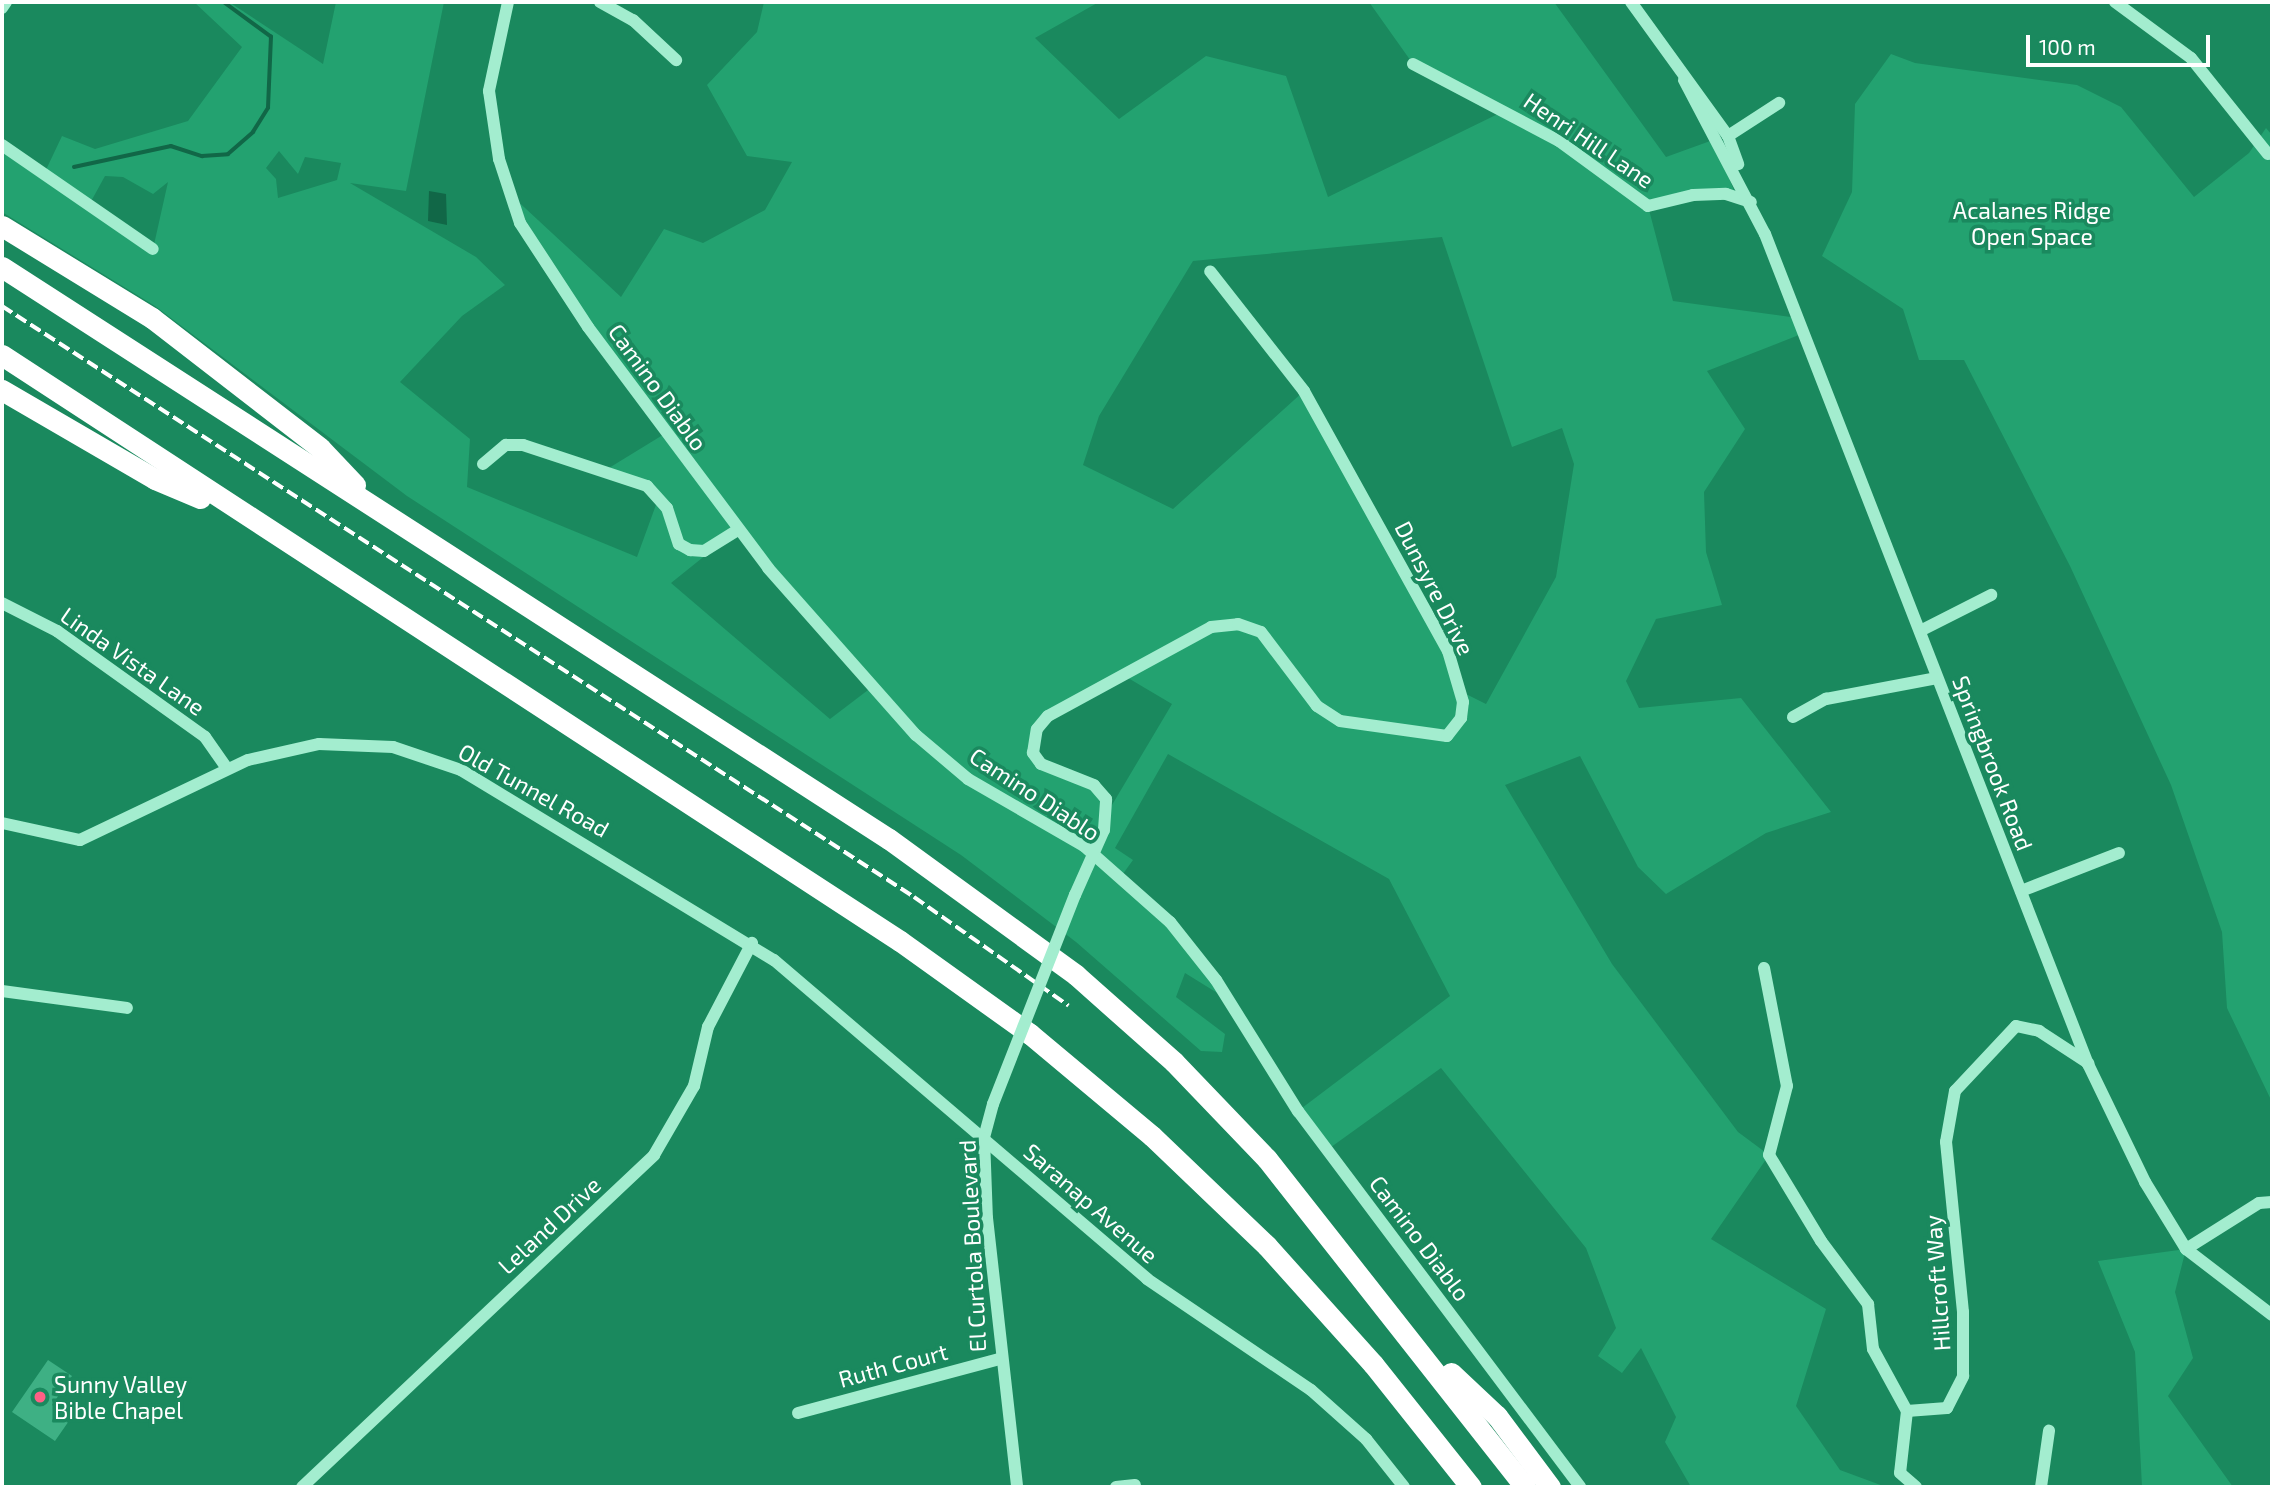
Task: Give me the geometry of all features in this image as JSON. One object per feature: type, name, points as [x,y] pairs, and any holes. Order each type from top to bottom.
[{"type":"highway","points":[[2,226],[107,288],[195,351],[320,448],[378,510]]},
{"type":"highway","points":[[2,267],[934,869],[1076,975],[1231,1119],[1417,1345],[1524,1484]]},
{"type":"highway","points":[[2,355],[900,941],[1030,1034],[1229,1208],[1339,1323],[1471,1487]]},
{"type":"highway","points":[[2,390],[155,479],[247,517]]},
{"type":"highway","points":[[1417,1345],[1497,1416],[1550,1487]]},
{"type":"highway","points":[[1407,1405],[1458,1487]]},
{"type":"street","points":[[2,8],[6,2]]},
{"type":"street","name":"Camino Diablo","points":[[508,2],[489,91],[499,159],[520,223],[588,327],[738,530],[925,743],[968,779],[1091,853],[1170,922],[1203,962],[1298,1111],[1580,1487]]},
{"type":"street","points":[[600,2],[633,20],[676,60]]},
{"type":"street","name":"Springbrook Road","points":[[1631,2],[1684,80],[1728,136],[1741,181]]},
{"type":"street","points":[[2115,2],[2191,58],[2268,154]]},
{"type":"street","name":"Henri Hill Lane","points":[[1413,64],[1559,141],[1648,206],[1693,195],[1726,194],[1751,202]]},
{"type":"street","name":"Springbrook Road","points":[[1684,80],[1688,96],[1741,181],[1751,202],[2088,1064],[2145,1182],[2186,1249],[2272,1315]]},
{"type":"street","points":[[1728,136],[1779,103]]},
{"type":"street","points":[[2,145],[153,249]]},
{"type":"street","name":"Dunsyre Drive","points":[[1091,853],[1104,830],[1106,799],[1094,785],[1041,764],[1033,753],[1037,729],[1048,716],[1211,627],[1238,624],[1261,632],[1317,706],[1340,721],[1447,736],[1461,718],[1463,702],[1448,651],[1310,403],[1210,271]]},
{"type":"street","points":[[483,464],[506,445],[523,445],[647,486],[667,508],[679,544],[690,550],[704,551],[738,530]]},
{"type":"street","points":[[1920,631],[1991,594]]},
{"type":"street","name":"Linda Vista Lane","points":[[2,603],[57,631],[205,737],[227,769]]},
{"type":"street","points":[[1793,717],[1826,699],[1937,678]]},
{"type":"street","name":"Old Tunnel Road","points":[[2,823],[80,840],[227,769],[319,744],[369,744],[438,760],[752,943]]},
{"type":"street","name":"El Curtola Boulevard","points":[[1017,1487],[999,1359],[984,1138],[993,1104],[1091,853]]},
{"type":"street","points":[[2021,891],[2119,853]]},
{"type":"street","name":"Saranap Avenue","points":[[752,943],[1147,1279],[1311,1390],[1366,1439],[1404,1487]]},
{"type":"street","name":"Leland Drive","points":[[302,1487],[654,1155],[694,1086],[708,1027],[752,943]]},
{"type":"street","points":[[1763,968],[1787,1086],[1769,1155],[1821,1241],[1868,1304],[1873,1349],[1907,1411],[1899,1473],[1916,1487]]},
{"type":"street","points":[[2,991],[127,1008]]},
{"type":"street","name":"Hillcroft Way","points":[[1907,1411],[1947,1408],[1963,1376],[1963,1312],[1946,1142],[1955,1091],[2016,1026],[2039,1031],[2088,1064]]},
{"type":"street","points":[[2186,1249],[2259,1203],[2272,1202]]},
{"type":"street","name":"Ruth Court","points":[[798,1413],[999,1359]]},
{"type":"street","points":[[2041,1487],[2049,1431]]},
{"type":"street","points":[[1116,1487],[1135,1485]]},
{"type":"green space","points":[[194,2],[229,2],[323,64],[336,2],[444,2],[406,191],[350,183],[476,257],[505,285],[462,316],[400,382],[470,439],[467,487],[637,557],[657,502],[647,486],[604,471],[666,433],[588,327],[511,195],[621,297],[664,229],[703,243],[765,210],[792,162],[747,156],[707,85],[757,32],[764,2],[1099,2],[1035,38],[1119,119],[1206,56],[1286,76],[1328,197],[1506,110],[1413,64],[1369,2],[1554,2],[1666,157],[1713,140],[1736,195],[1648,206],[1673,301],[1798,318],[1804,333],[1707,371],[1745,429],[1704,492],[1706,552],[1722,605],[1656,619],[1626,681],[1639,708],[1741,698],[1831,812],[1766,833],[1666,894],[1638,867],[1580,756],[1505,785],[1612,964],[1738,1132],[1769,1155],[1711,1239],[1826,1309],[1796,1406],[1840,1470],[1886,1487],[1691,1487],[1665,1442],[1676,1417],[1641,1348],[1622,1373],[1598,1356],[1616,1328],[1586,1248],[1441,1068],[1327,1150],[1298,1111],[1450,996],[1389,879],[1168,754],[1115,848],[1133,860],[1120,878],[1170,922],[1227,999],[1185,973],[1176,997],[1225,1034],[1222,1052],[1201,1051],[1076,942],[961,855],[407,496],[155,306],[2,212],[2,145],[44,174],[62,136],[95,149],[188,121],[242,47]],"holes":[[[279,151],[298,174],[305,157],[341,163],[337,180],[278,198],[276,179],[266,168]],[[105,176],[123,177],[153,194],[168,182],[153,249],[89,205]],[[1442,237],[1512,447],[1562,428],[1574,464],[1556,577],[1486,704],[1460,691],[1448,651],[1304,391],[1173,509],[1083,465],[1099,416],[1193,261]],[[737,530],[872,687],[830,719],[671,583]],[[1123,675],[1172,704],[1109,810],[1094,785],[1033,753],[1048,716]]]},
{"type":"green space","name":"Acalanes Ridge Open Space","points":[[1891,54],[1915,63],[2077,85],[2121,107],[2194,197],[2249,153],[2266,128],[2272,135],[2272,1102],[2227,1008],[2222,932],[2171,785],[2070,566],[1964,360],[1919,360],[1903,309],[1822,256],[1852,192],[1855,104]]},
{"type":"green space","points":[[2186,1249],[2175,1292],[2193,1358],[2168,1396],[2233,1487],[2142,1487],[2135,1352],[2098,1261]]},
{"type":"shaded area","points":[[429,191],[446,194],[447,225],[428,221]]},
{"type":"building","name":"Sunny Valley Bible Chapel","points":[[48,1360],[72,1376],[52,1405],[71,1418],[55,1441],[12,1412]]},
{"type":"waterway","points":[[74,167],[171,146],[202,156],[228,154],[253,132],[268,108],[271,37],[223,2]]},
{"type":"railway","points":[[2,306],[914,897],[1069,1006]]},
{"type":"place","name":"Sunny Valley Bible Chapel","points":[[40,1397]]}]
